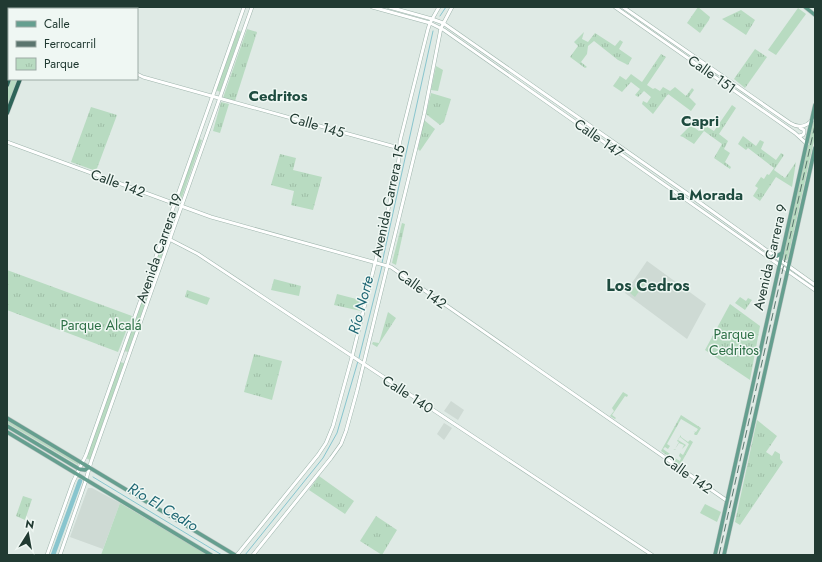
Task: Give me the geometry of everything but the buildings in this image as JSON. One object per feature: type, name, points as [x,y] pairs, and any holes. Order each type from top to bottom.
[{"type":"highway","points":[[7,113],[20,80]]},
{"type":"main road","name":"Avenida Carrera 19","points":[[48,555],[244,7]]},
{"type":"main road","name":"Avenida Carrera 19","points":[[60,554],[180,206],[252,7]]},
{"type":"main road","name":"Calle 147","points":[[372,7],[430,23],[441,28],[780,263],[788,266],[815,285]]},
{"type":"main road","name":"Calle 147","points":[[389,7],[432,19],[443,24],[668,180],[773,256],[787,271],[815,290]]},
{"type":"main road","name":"Avenida Carrera 15","points":[[236,555],[318,455],[326,443],[333,426],[353,357],[376,262],[398,167],[399,148],[430,23],[439,7]]},
{"type":"main road","name":"Avenida Carrera 15","points":[[253,555],[331,458],[341,444],[346,431],[424,115],[441,28],[452,7]]},
{"type":"main road","name":"Calle 151","points":[[615,7],[799,136],[807,144]]},
{"type":"main road","name":"Calle 151","points":[[623,7],[780,117],[796,126]]},
{"type":"main road","points":[[805,7],[815,15]]},
{"type":"main road","name":"Calle 145","points":[[138,75],[399,148]]},
{"type":"main road","name":"Avenida Carrera 9","points":[[715,555],[815,105]]},
{"type":"main road","points":[[796,126],[804,126],[812,120]]},
{"type":"main road","points":[[796,126],[804,130],[804,134],[799,136]]},
{"type":"main road","name":"Calle 142","points":[[7,142],[174,204],[234,224],[387,265],[726,500]]},
{"type":"main road","name":"Avenida Carrera 9","points":[[724,555],[815,148]]},
{"type":"main road","name":"Calle 140","points":[[164,234],[169,239],[190,249],[652,555]]},
{"type":"main road","points":[[773,256],[777,256],[782,253]]},
{"type":"main road","points":[[7,418],[236,555]]},
{"type":"main road","points":[[7,427],[79,469],[85,470],[89,467]]},
{"type":"main road","points":[[7,432],[211,555]]},
{"type":"main road","points":[[45,448],[45,455]]},
{"type":"shaded area","points":[[647,261],[706,304],[687,339],[625,293]]},
{"type":"shaded area","points":[[451,401],[464,410],[458,420],[444,411]]},
{"type":"shaded area","points":[[444,423],[452,428],[444,440],[437,434]]},
{"type":"shaded area","points":[[88,488],[92,488],[120,503],[103,549],[70,537]]},
{"type":"green space","points":[[698,7],[710,17],[700,33],[687,23]]},
{"type":"green space","points":[[798,8],[806,14],[776,55],[768,50]]},
{"type":"green space","points":[[741,10],[755,20],[746,35],[722,19]]},
{"type":"green space","points":[[247,29],[257,32],[235,101],[223,98]]},
{"type":"green space","points":[[238,30],[241,32],[220,92],[216,90]]},
{"type":"green space","points":[[584,32],[582,39],[588,42],[595,33],[615,46],[620,40],[623,42],[619,49],[632,58],[628,65],[618,60],[594,41],[588,46],[587,54],[581,62],[587,67],[585,68],[570,57],[578,46],[574,42]]},
{"type":"green space","points":[[755,49],[767,57],[745,88],[734,79]]},
{"type":"green space","points":[[661,54],[666,57],[647,85],[660,91],[663,87],[670,91],[675,87],[686,96],[692,88],[694,90],[689,97],[696,104],[691,111],[668,94],[653,114],[642,104],[643,101],[647,103],[651,97],[644,91],[638,97],[635,95],[640,89],[631,82],[622,92],[613,86],[620,76],[626,80],[631,74],[642,82]]},
{"type":"green space","points":[[436,66],[443,70],[438,91],[431,90]]},
{"type":"green space","points":[[11,80],[18,80],[7,109],[7,90]]},
{"type":"green space","points":[[431,93],[451,99],[444,122],[440,125],[426,114]]},
{"type":"green space","points":[[221,102],[229,104],[220,133],[213,131]]},
{"type":"green space","points":[[732,105],[736,108],[719,134],[728,141],[724,149],[730,153],[725,162],[731,167],[730,169],[714,158],[722,144],[704,131],[694,144],[680,136],[691,125],[699,131],[704,125],[714,131]]},
{"type":"green space","points":[[91,107],[117,115],[96,171],[71,162]]},
{"type":"green space","points":[[815,112],[815,136],[788,258],[787,260],[784,260],[783,257]]},
{"type":"green space","points":[[424,120],[435,129],[420,151],[418,149]]},
{"type":"green space","points":[[743,136],[756,146],[760,140],[764,142],[761,149],[776,160],[781,153],[784,155],[774,170],[785,178],[796,162],[792,187],[776,177],[760,201],[753,196],[758,188],[755,186],[761,177],[764,179],[774,168],[748,148],[746,150],[738,144]]},
{"type":"green space","points":[[199,139],[202,140],[181,200],[178,199]]},
{"type":"green space","points":[[280,154],[296,158],[293,170],[322,177],[313,210],[291,205],[294,191],[271,185]]},
{"type":"green space","points":[[402,223],[405,224],[396,265],[392,263]]},
{"type":"green space","points":[[162,243],[166,244],[128,352],[124,351]]},
{"type":"green space","name":"Parque Alcalá","points":[[7,270],[132,316],[118,352],[7,310]]},
{"type":"green space","points":[[642,277],[647,280],[635,297],[630,293]]},
{"type":"green space","points":[[274,279],[301,286],[299,296],[271,290]]},
{"type":"green space","points":[[187,290],[210,298],[207,305],[185,297]]},
{"type":"green space","points":[[337,294],[364,301],[361,311],[334,305]]},
{"type":"green space","points":[[740,297],[746,301],[748,298],[752,300],[745,310],[735,303]]},
{"type":"green space","name":"Parque Cedritos","points":[[730,304],[760,326],[750,380],[705,350]]},
{"type":"green space","points":[[388,312],[396,318],[377,347],[372,344],[373,342],[379,343]]},
{"type":"green space","points":[[254,354],[282,361],[272,400],[244,392]]},
{"type":"green space","points":[[120,362],[124,363],[90,460],[86,458]]},
{"type":"green space","points":[[623,392],[628,395],[627,397],[625,396],[612,415],[616,418],[615,419],[610,416],[614,411],[612,408]]},
{"type":"green space","points":[[681,415],[701,428],[697,435],[695,435],[695,432],[693,431],[696,432],[698,429],[681,419],[667,444],[670,446],[668,449],[665,447],[663,449],[670,454],[668,456],[661,451]]},
{"type":"green space","points":[[7,420],[79,462],[78,465],[7,423]]},
{"type":"green space","points":[[757,420],[777,436],[766,452],[772,456],[775,451],[780,454],[780,459],[783,462],[740,525],[735,522]]},
{"type":"green space","points":[[681,435],[681,437],[688,442],[690,440],[693,442],[680,465],[671,459],[673,457],[680,461],[680,453],[683,455],[689,444],[680,437],[678,440],[686,445],[682,449],[684,445],[679,443],[675,449],[679,442],[677,441]]},
{"type":"green space","points":[[319,476],[354,501],[345,514],[309,490]]},
{"type":"green space","points":[[23,496],[32,499],[25,520],[16,516]]},
{"type":"green space","points":[[120,503],[208,555],[101,555]]},
{"type":"green space","points":[[705,504],[721,512],[717,522],[700,513]]},
{"type":"green space","points":[[376,516],[397,530],[382,555],[360,541]]},
{"type":"waterway","name":"Río Norte","points":[[440,16],[446,7]]},
{"type":"waterway","name":"Río Norte","points":[[382,263],[433,31]]},
{"type":"waterway","name":"Río Norte","points":[[359,358],[382,266]]},
{"type":"waterway","name":"Río Norte","points":[[245,555],[323,458],[337,433],[358,361]]},
{"type":"waterway","name":"Río El Cedro","points":[[93,477],[222,555]]},
{"type":"waterway","points":[[53,555],[80,481]]},
{"type":"railway","points":[[719,555],[815,125]]},
{"type":"district","name":"Cedritos","points":[[278,96]]},
{"type":"district","name":"Capri","points":[[700,121]]},
{"type":"district","name":"La Morada","points":[[706,195]]},
{"type":"district","name":"Los Cedros","points":[[648,285]]}]
